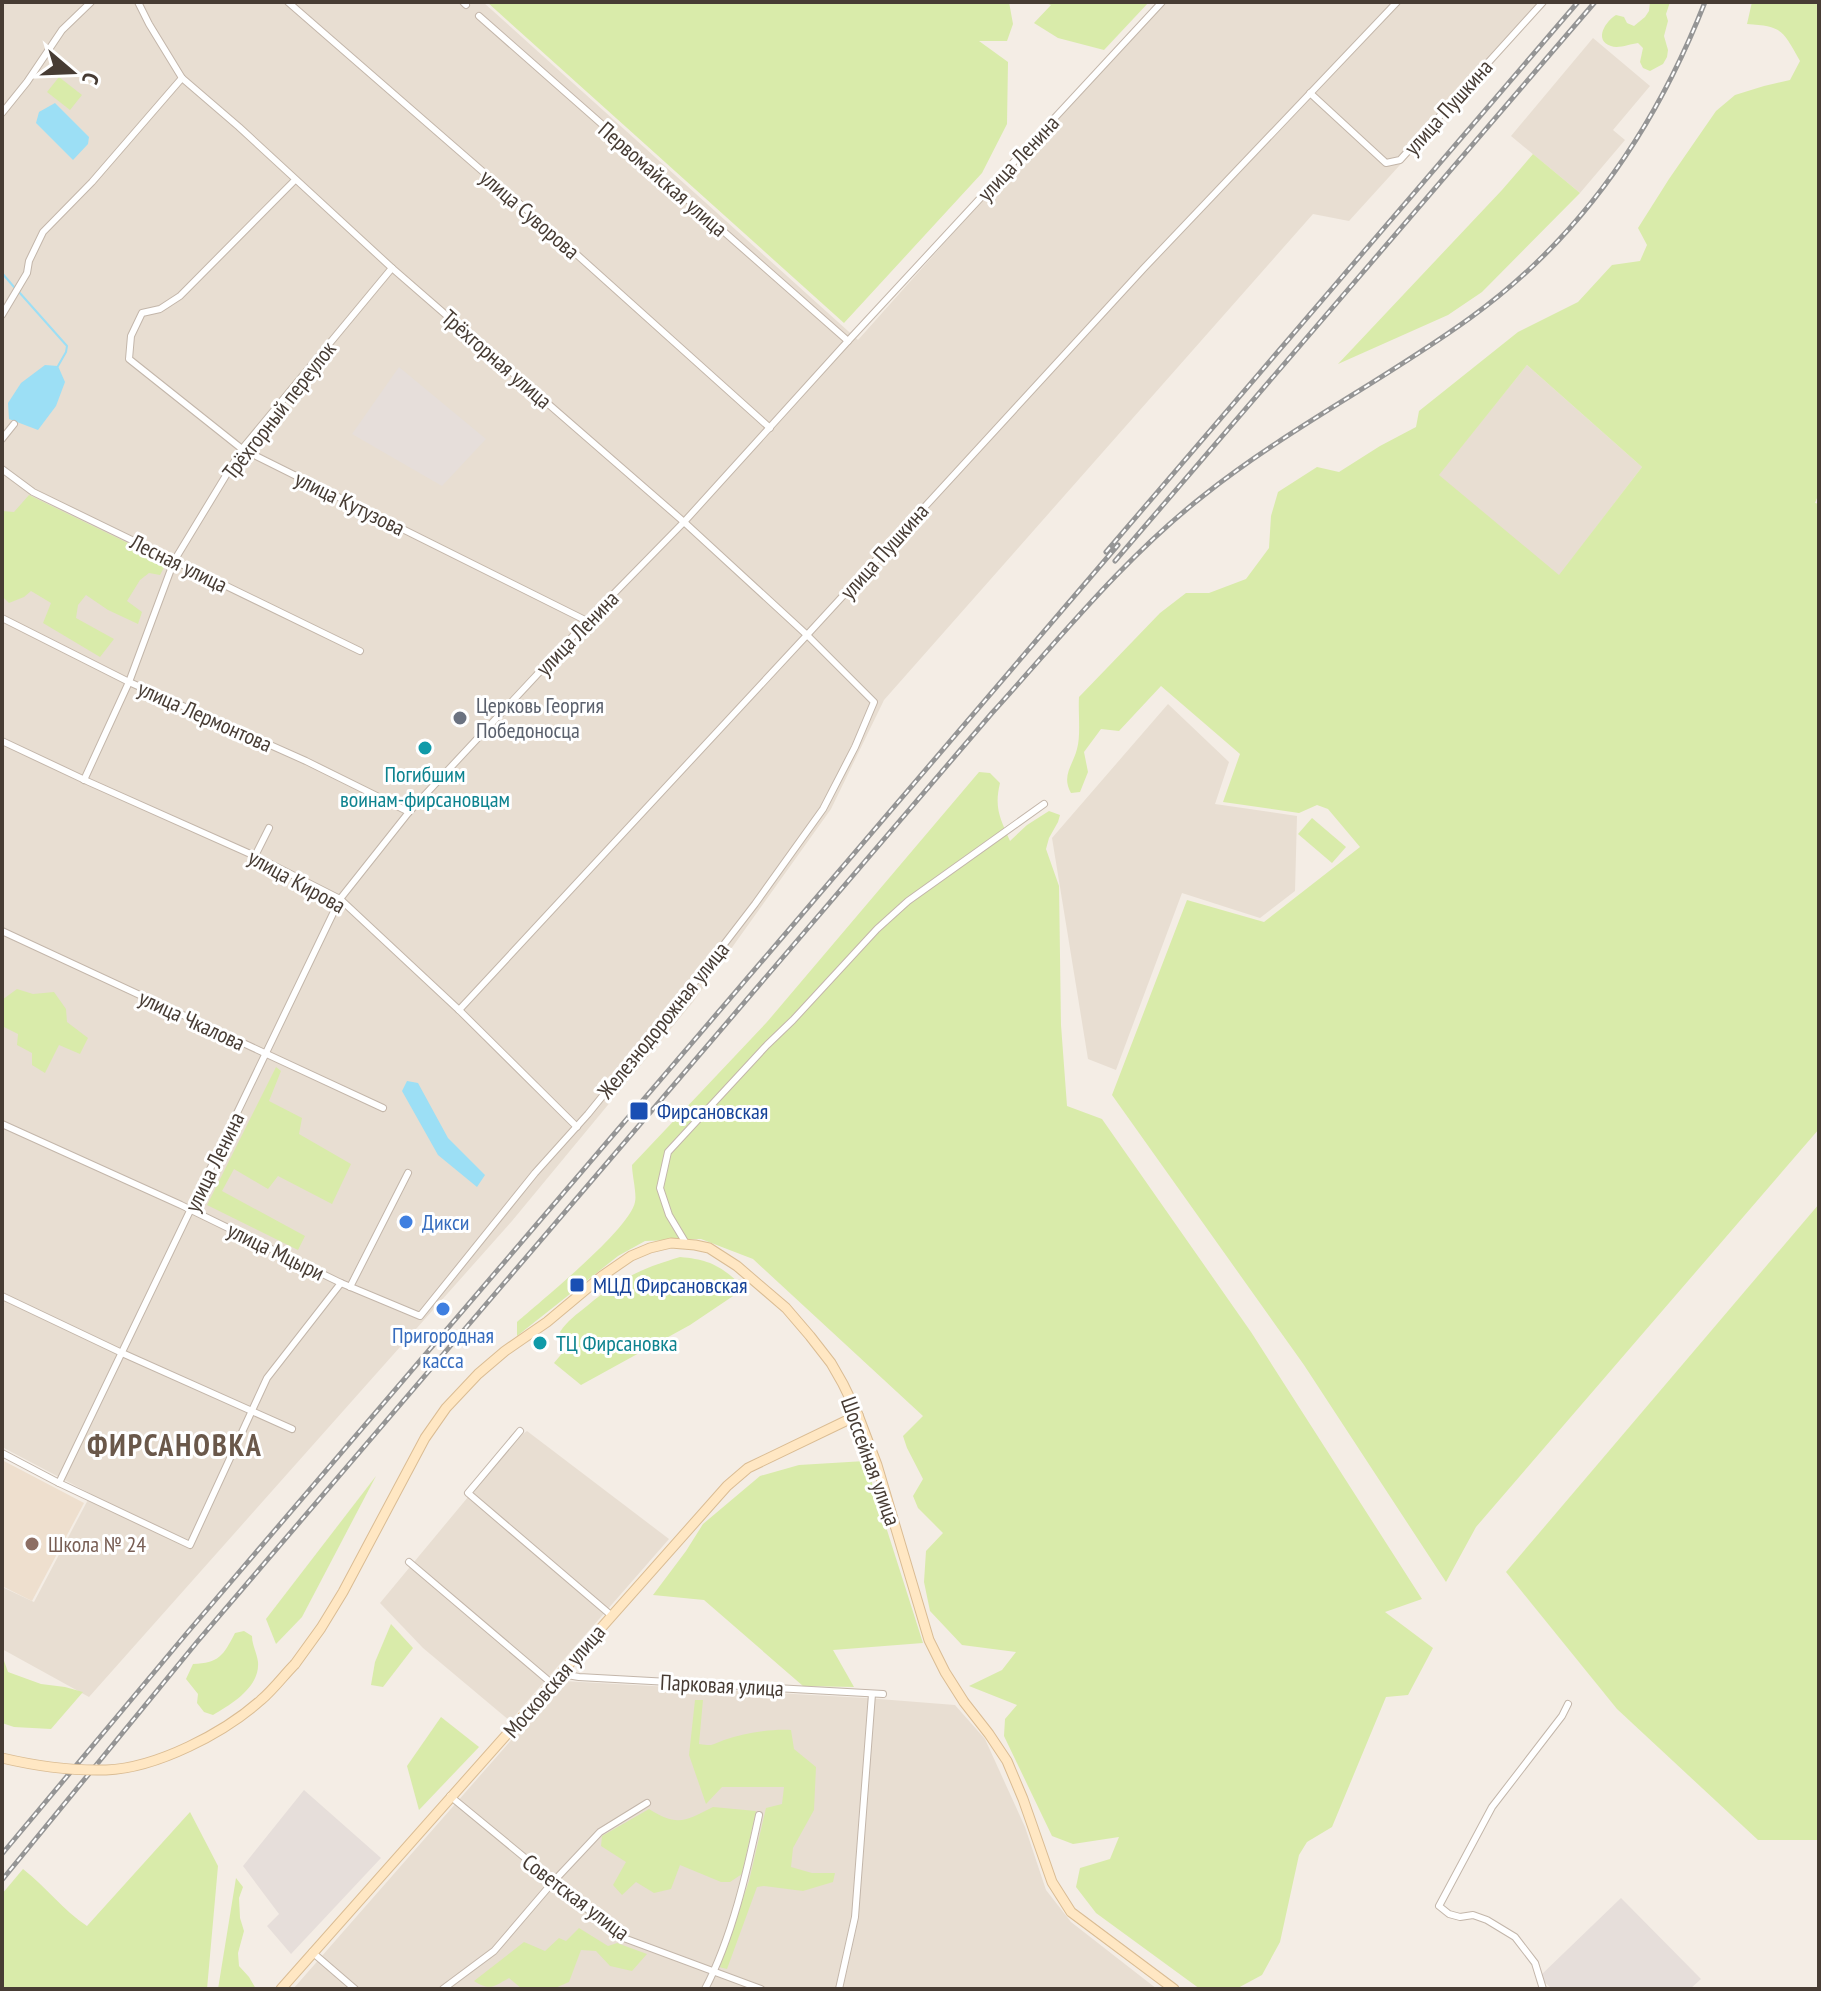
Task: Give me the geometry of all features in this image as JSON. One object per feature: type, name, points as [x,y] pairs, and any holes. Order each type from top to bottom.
[{"type":"street","points":[[2,113],[62,30],[91,2]]},
{"type":"street","name":"Трёхгорная улица","points":[[138,2],[182,78],[392,268],[684,522],[807,635],[874,702]]},
{"type":"street","name":"улица Суворова","points":[[288,2],[535,217],[770,428]]},
{"type":"street","name":"улица Ленина","points":[[59,1483],[340,899],[409,812],[684,522],[1162,2]]},
{"type":"street","name":"улица Пушкина","points":[[459,1010],[1134,279],[1397,2]]},
{"type":"street","name":"улица Пушкина","points":[[1310,93],[1386,163],[1400,160],[1543,2]]},
{"type":"street","name":"Первомайская улица","points":[[479,16],[848,341]]},
{"type":"street","points":[[2,315],[27,273],[29,261],[43,232],[92,182],[182,78]]},
{"type":"street","name":"улица Кутузова","points":[[295,180],[180,296],[160,309],[142,313],[131,336],[129,359],[242,449],[587,621]]},
{"type":"street","name":"Трёхгорный переулок","points":[[84,780],[129,682],[174,561],[242,449],[392,268]]},
{"type":"street","points":[[2,439],[14,424]]},
{"type":"street","name":"Лесная улица","points":[[2,469],[33,492],[360,651]]},
{"type":"street","name":"улица Лермонтова","points":[[2,618],[129,682],[306,761],[409,812]]},
{"type":"street","name":"Железнодорожная улица","points":[[420,1316],[535,1173],[577,1127],[755,904],[823,809],[874,702]]},
{"type":"street","name":"улица Кирова","points":[[2,741],[255,856],[340,899],[459,1010],[577,1127]]},
{"type":"street","points":[[687,1245],[669,1215],[660,1188],[668,1152],[877,929],[908,901],[1044,804]]},
{"type":"street","points":[[255,856],[269,828]]},
{"type":"street","name":"улица Чкалова","points":[[2,931],[383,1108]]},
{"type":"street","name":"улица Мцыри","points":[[2,1124],[341,1283],[420,1316]]},
{"type":"street","points":[[350,1287],[408,1173]]},
{"type":"street","name":"Шоссейная улица","points":[[2,1758],[48,1767],[109,1770],[145,1763],[183,1749],[223,1728],[261,1700],[295,1664],[321,1628],[425,1438],[446,1408],[478,1374],[631,1256],[671,1243],[709,1248],[722,1254],[786,1308],[831,1363],[858,1415],[877,1465],[929,1640],[964,1702],[1007,1761],[1052,1882],[1071,1912],[1174,1989]]},
{"type":"street","points":[[2,1453],[190,1545],[267,1378],[341,1283]]},
{"type":"street","points":[[2,1296],[292,1429]]},
{"type":"street","name":"Московская улица","points":[[281,1989],[727,1486],[748,1468],[858,1415]]},
{"type":"street","points":[[520,1431],[468,1493],[612,1616]]},
{"type":"street","points":[[409,1562],[551,1685]]},
{"type":"street","name":"Парковая улица","points":[[561,1674],[883,1694]]},
{"type":"street","points":[[839,1989],[855,1917],[872,1694]]},
{"type":"street","points":[[1543,1989],[1535,1963],[1515,1937],[1487,1920],[1473,1915],[1460,1917],[1449,1914],[1439,1906],[1492,1807],[1568,1704]]},
{"type":"street","name":"Советская улица","points":[[450,1796],[621,1937],[761,1989]]},
{"type":"street","points":[[443,1989],[494,1951],[600,1832],[647,1803]]},
{"type":"street","points":[[705,1989],[714,1972],[742,1889],[759,1815]]},
{"type":"street","points":[[312,1952],[355,1989]]},
{"type":"shaded area","points":[[2,2],[483,2],[858,340],[1159,2],[1548,2],[1349,221],[1313,214],[884,700],[831,809],[693,1002],[512,1221],[89,1697],[2,1649],[2,1587],[34,1602],[91,1494],[2,1447]]},
{"type":"shaded area","points":[[1593,38],[1650,86],[1613,130],[1625,140],[1580,193],[1511,136]]},
{"type":"shaded area","points":[[1527,365],[1642,467],[1559,576],[1438,475]]},
{"type":"shaded area","points":[[399,367],[486,439],[442,486],[352,434]]},
{"type":"shaded area","points":[[1168,704],[1229,762],[1215,804],[1297,816],[1295,891],[1260,918],[1182,893],[1116,1070],[1088,1059],[1052,838]]},
{"type":"shaded area","points":[[527,1431],[669,1539],[510,1721],[423,1648],[380,1603],[517,1438]]},
{"type":"shaded area","name":"Школа № 24","points":[[2,1460],[84,1503],[32,1601],[2,1586]]},
{"type":"shaded area","points":[[563,1681],[955,1705],[985,1739],[1025,1827],[1046,1890],[1071,1922],[1157,1989],[293,1989]]},
{"type":"shaded area","points":[[304,1790],[381,1858],[291,1954],[267,1926],[279,1914],[243,1866]]},
{"type":"shaded area","points":[[1621,1898],[1701,1979],[1690,1989],[1552,1989],[1539,1977]]},
{"type":"green space","points":[[487,2],[1009,2],[1013,24],[1007,41],[979,41],[1008,62],[1007,124],[982,173],[844,323]]},
{"type":"green space","points":[[1043,2],[1149,2],[1104,50],[1058,38],[1034,23],[1051,5]]},
{"type":"green space","points":[[1650,2],[1670,2],[1664,36],[1667,57],[1663,64],[1650,71],[1643,68],[1640,62],[1643,48],[1638,43],[1614,47],[1606,43],[1602,35],[1605,26],[1616,15],[1624,17],[1627,23],[1634,26],[1649,11]]},
{"type":"green space","points":[[1752,2],[1819,2],[1819,493],[1815,503],[1819,504],[1819,1129],[1476,1527],[1446,1582],[1304,1365],[1112,1095],[1187,900],[1264,922],[1360,847],[1328,809],[1317,805],[1299,813],[1223,802],[1240,754],[1161,686],[1119,731],[1101,729],[1084,752],[1088,772],[1080,792],[1071,793],[1067,776],[1078,743],[1079,697],[1160,613],[1186,593],[1209,593],[1246,579],[1269,548],[1271,516],[1278,492],[1317,467],[1339,472],[1416,427],[1419,411],[1518,332],[1578,302],[1612,265],[1640,261],[1647,245],[1638,228],[1716,111],[1735,95],[1790,80],[1800,61],[1781,32],[1768,26],[1747,24]],"holes":[[[1527,365],[1642,467],[1559,575],[1439,475]]]},
{"type":"green space","points":[[59,77],[82,95],[70,110],[47,92]]},
{"type":"green space","points":[[1533,154],[1580,193],[1482,292],[1448,315],[1338,364],[1502,190]]},
{"type":"green space","points":[[29,495],[167,562],[160,575],[149,573],[140,580],[127,601],[142,612],[138,624],[86,595],[78,605],[76,618],[114,639],[100,657],[43,623],[51,603],[31,591],[9,603],[2,596],[2,511],[14,512]]},
{"type":"green space","points":[[979,772],[990,773],[1000,783],[999,813],[1010,841],[1049,811],[1060,815],[1046,849],[1059,886],[1061,1025],[1067,1106],[1102,1119],[1251,1332],[1422,1599],[1385,1612],[1433,1648],[1408,1695],[1386,1697],[1332,1827],[1307,1842],[1299,1855],[1280,1942],[1262,1975],[1236,1989],[1200,1989],[1096,1913],[1076,1887],[1080,1868],[1110,1859],[1119,1837],[1073,1844],[1052,1836],[1004,1736],[1005,1719],[1017,1705],[969,1686],[1002,1670],[1016,1652],[962,1645],[930,1611],[924,1582],[926,1551],[943,1533],[918,1508],[913,1496],[923,1479],[903,1436],[923,1416],[753,1259],[701,1239],[645,1241],[618,1256],[517,1336],[517,1322],[602,1246],[629,1214],[635,1202],[632,1165],[767,1022]]},
{"type":"green space","points":[[1312,818],[1346,847],[1332,863],[1298,834]]},
{"type":"green space","points":[[17,989],[33,994],[54,992],[66,1009],[67,1022],[88,1038],[80,1054],[59,1045],[45,1073],[32,1065],[32,1053],[17,1045],[18,1034],[2,1026],[2,1000]]},
{"type":"green space","points":[[276,1067],[281,1071],[269,1101],[302,1118],[299,1134],[351,1164],[332,1204],[278,1176],[268,1189],[234,1169],[222,1191],[305,1236],[298,1250],[207,1205]]},
{"type":"green space","points":[[1819,1204],[1819,1840],[1758,1840],[1617,1709],[1506,1572]]},
{"type":"green space","points":[[680,1257],[716,1266],[745,1288],[690,1325],[581,1385],[554,1363],[569,1345],[560,1332],[576,1315],[630,1276]]},
{"type":"green space","points":[[865,1461],[923,1643],[833,1650],[854,1687],[803,1686],[704,1600],[653,1595],[703,1524],[760,1476],[799,1465]]},
{"type":"green space","points":[[376,1476],[302,1617],[276,1644],[266,1619]]},
{"type":"green space","points":[[391,1624],[413,1648],[383,1687],[371,1685],[375,1662]]},
{"type":"green space","points":[[244,1631],[252,1636],[257,1659],[254,1679],[250,1687],[228,1706],[213,1715],[204,1712],[197,1703],[198,1694],[186,1679],[193,1664],[215,1660],[235,1633]]},
{"type":"green space","points":[[2,1655],[8,1672],[41,1684],[83,1692],[51,1729],[14,1727],[2,1723]]},
{"type":"green space","points":[[695,1700],[703,1700],[699,1744],[712,1745],[757,1732],[791,1730],[794,1749],[816,1767],[814,1810],[793,1848],[791,1867],[812,1873],[835,1873],[833,1882],[803,1891],[757,1887],[727,1969],[719,1967],[749,1881],[766,1808],[782,1804],[784,1787],[722,1787],[706,1804],[689,1755]]},
{"type":"green space","points":[[441,1717],[479,1747],[419,1810],[407,1766]]},
{"type":"green space","points":[[713,1807],[756,1811],[742,1874],[730,1882],[721,1882],[680,1865],[671,1889],[654,1893],[636,1882],[622,1895],[613,1885],[626,1862],[601,1846],[602,1836],[649,1809],[667,1818],[681,1820]]},
{"type":"green space","points":[[190,1812],[218,1866],[207,1989],[2,1989],[2,1894],[23,1869],[87,1926]]},
{"type":"green space","points":[[236,1878],[243,1887],[239,1898],[244,1931],[238,1953],[239,1966],[256,1989],[218,1989]]},
{"type":"green space","points":[[579,1928],[608,1946],[617,1943],[647,1954],[632,1971],[610,1966],[596,1951],[581,1950],[569,1982],[553,1989],[522,1989],[509,1978],[492,1987],[474,1981],[524,1942],[545,1951],[559,1938],[566,1941]]},
{"type":"water","points":[[55,103],[89,137],[88,144],[73,160],[36,123],[39,112]]},
{"type":"water","points":[[45,365],[58,366],[65,382],[56,406],[38,430],[9,419],[8,403],[21,383]]},
{"type":"water","points":[[407,1081],[418,1083],[448,1138],[485,1175],[477,1187],[438,1155],[402,1091]]},
{"type":"waterway","points":[[2,273],[14,287]]},
{"type":"waterway","points":[[19,292],[67,346],[58,366]]},
{"type":"railway","points":[[1106,552],[1578,2]]},
{"type":"railway","points":[[1115,561],[1595,2]]},
{"type":"railway","points":[[2,1880],[197,1642],[1068,628],[1119,572],[1203,496],[1268,449],[1470,318],[1510,287],[1546,253],[1580,216],[1638,136],[1663,93],[1705,2]]},
{"type":"railway","points":[[2,1854],[187,1633],[1118,545]]},
{"type":"place","name":"Церковь Георгия Победоносца","points":[[460,718]]},
{"type":"place","name":"Погибшим воинам-фирсановцам","points":[[425,748]]},
{"type":"place","name":"Фирсановская","points":[[639,1111]]},
{"type":"place","name":"Дикси","points":[[406,1222]]},
{"type":"place","name":"МЦД Фирсановская","points":[[577,1285]]},
{"type":"place","name":"Пригородная касса","points":[[443,1309]]},
{"type":"place","name":"ТЦ Фирсановка","points":[[540,1343]]},
{"type":"place","name":"Школа № 24","points":[[32,1544]]},
{"type":"district","name":"ФИРСАНОВКА","points":[[175,1444]]}]
